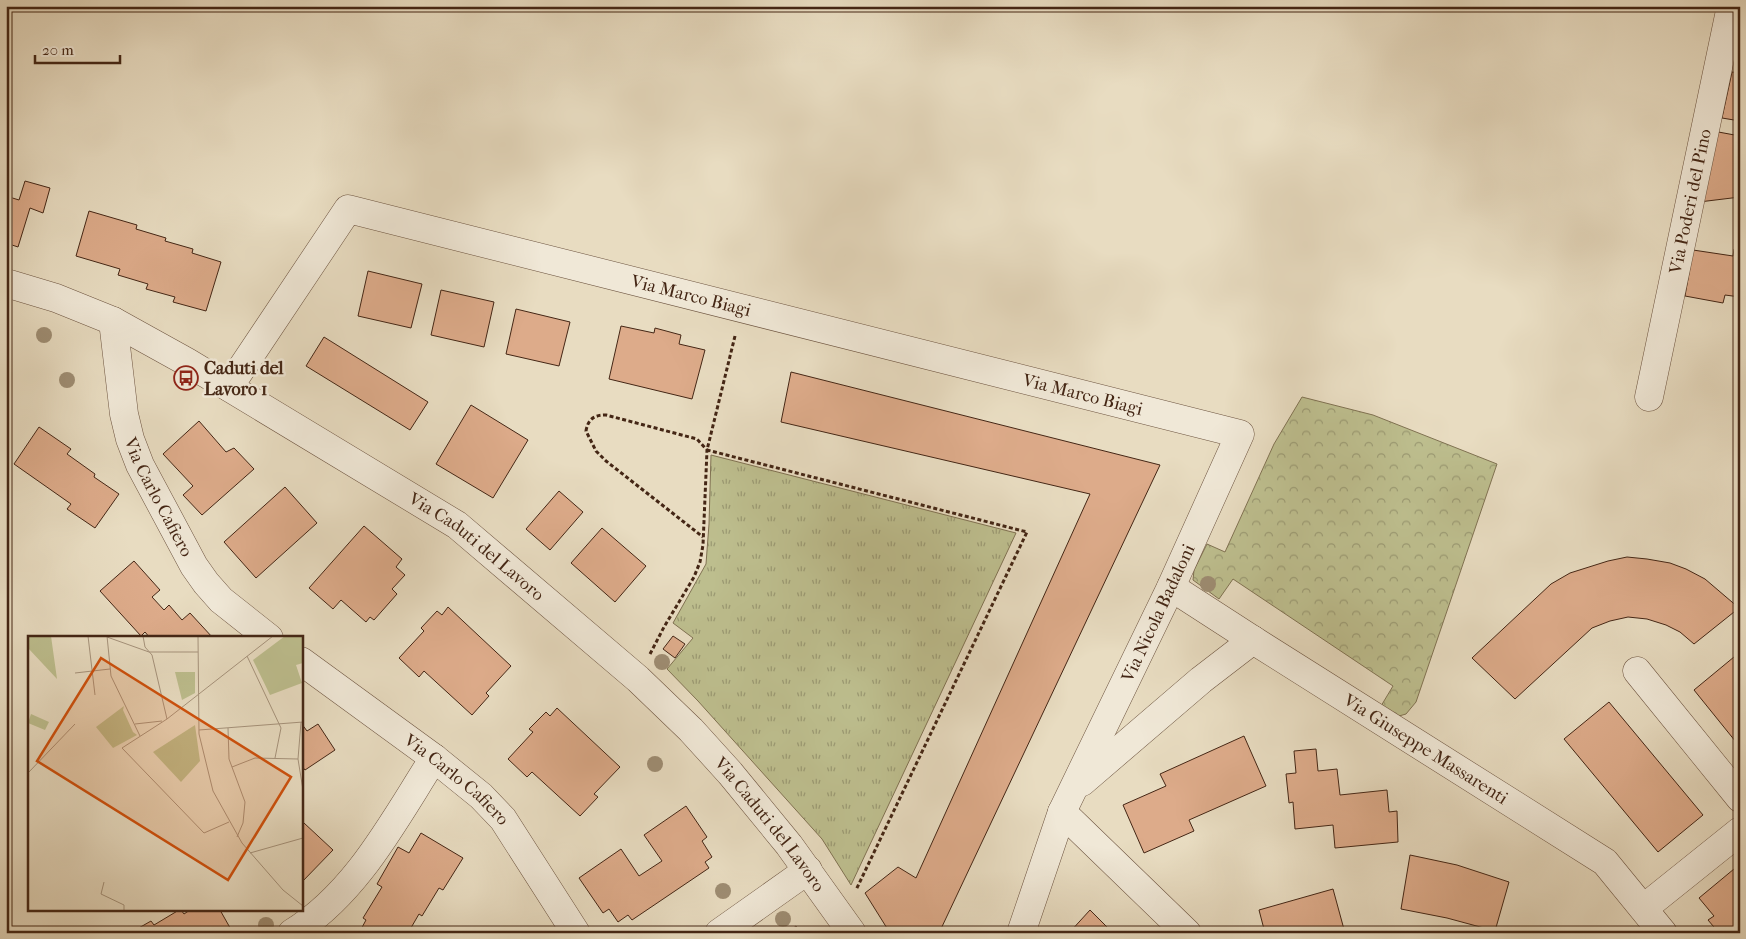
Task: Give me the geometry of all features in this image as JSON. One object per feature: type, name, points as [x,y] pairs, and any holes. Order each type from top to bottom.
[{"type":"street","name":"Via Poderi del Pino","points":[[1649,397],[1731,6]]},
{"type":"street","name":"Via Marco Biagi","points":[[229,387],[348,209],[1240,434]]},
{"type":"street","name":"Via Caduti del Lavoro","points":[[6,283],[56,298],[113,321],[229,387],[457,525],[638,679],[691,730],[730,773],[808,870],[847,925]]},
{"type":"street","name":"Via Carlo Cafiero","points":[[113,321],[124,414],[130,439],[140,465],[194,566],[206,583],[221,600],[266,636]]},
{"type":"street","name":"Via Nicola Badaloni","points":[[1021,933],[1067,801],[1172,587],[1240,434]]},
{"type":"street","name":"Via Giuseppe Massarenti","points":[[1172,587],[1605,862],[1663,933]]},
{"type":"street","points":[[1187,933],[1067,801],[1201,680],[1253,640]]},
{"type":"street","name":"Via Carlo Cafiero","points":[[302,662],[434,758],[481,796],[503,819],[576,933]]},
{"type":"street","points":[[1638,671],[1740,798]]},
{"type":"street","points":[[292,933],[319,914],[351,882],[368,860],[434,758]]},
{"type":"street","points":[[1644,908],[1740,832]]},
{"type":"street","points":[[719,933],[808,870]]},
{"type":"path","points":[[638,679],[664,627],[694,577],[700,562],[707,450],[742,309]]},
{"type":"path","points":[[703,537],[606,461],[596,451],[586,431],[592,418],[598,415],[606,415],[697,439],[707,450],[1027,532],[847,925]]},
{"type":"green space","points":[[1302,397],[1373,415],[1497,464],[1416,702],[1406,714],[1399,716],[1381,706],[1393,686],[1233,579],[1219,599],[1193,580],[1194,570],[1207,544],[1225,552],[1274,444]]},
{"type":"green space","points":[[711,455],[1016,533],[851,885],[822,839],[667,669],[693,638],[673,623],[706,564]]},
{"type":"building","points":[[1740,27],[1740,62],[1733,61]]},
{"type":"building","points":[[1732,72],[1740,73],[1740,121],[1722,118]]},
{"type":"building","points":[[1713,131],[1740,136],[1740,197],[1699,202]]},
{"type":"building","points":[[25,181],[50,188],[43,213],[30,208],[18,247],[6,243],[6,196],[19,200]]},
{"type":"building","points":[[89,211],[137,225],[136,229],[166,238],[165,241],[193,249],[192,253],[221,262],[206,311],[173,302],[175,297],[146,289],[148,284],[118,275],[120,269],[76,256]]},
{"type":"building","points":[[1734,249],[1740,250],[1740,297],[1725,295],[1723,303],[1685,296],[1693,250],[1733,256]]},
{"type":"building","points":[[368,271],[422,284],[411,328],[358,316]]},
{"type":"building","points":[[441,290],[494,302],[484,347],[431,335]]},
{"type":"building","points":[[516,309],[570,322],[559,366],[506,354]]},
{"type":"building","points":[[621,326],[654,333],[655,328],[681,335],[679,344],[705,350],[692,399],[609,379]]},
{"type":"building","points":[[324,337],[428,402],[410,430],[306,366]]},
{"type":"building","points":[[791,372],[1160,465],[939,933],[890,933],[865,893],[898,867],[916,878],[1090,494],[781,422]]},
{"type":"building","points":[[471,405],[528,440],[493,498],[436,464]]},
{"type":"building","points":[[199,421],[226,452],[234,448],[254,469],[202,515],[183,495],[193,486],[163,454]]},
{"type":"building","points":[[39,427],[71,449],[67,454],[95,474],[94,477],[119,494],[95,528],[67,509],[71,504],[14,464]]},
{"type":"building","points":[[285,487],[317,523],[256,578],[224,542]]},
{"type":"building","points":[[559,491],[583,512],[550,550],[526,529]]},
{"type":"building","points":[[364,526],[402,559],[396,567],[405,575],[392,589],[397,594],[374,620],[370,617],[366,622],[341,600],[333,609],[309,588]]},
{"type":"building","points":[[602,528],[646,566],[615,602],[571,563]]},
{"type":"building","points":[[1627,557],[1670,563],[1686,569],[1705,579],[1739,608],[1694,644],[1680,632],[1647,619],[1628,617],[1592,628],[1515,699],[1472,658],[1551,584],[1570,573]]},
{"type":"building","points":[[134,561],[160,590],[152,597],[164,610],[169,605],[182,620],[190,613],[211,636],[148,636],[145,632],[141,636],[100,591]]},
{"type":"building","points":[[448,607],[511,666],[486,693],[489,696],[472,715],[424,671],[419,677],[399,658],[424,631],[421,628],[437,611],[442,615]]},
{"type":"building","points":[[673,636],[685,644],[675,658],[663,649]]},
{"type":"building","points":[[1740,652],[1740,747],[1694,690]]},
{"type":"building","points":[[1609,702],[1703,815],[1658,852],[1564,739]]},
{"type":"building","points":[[557,708],[620,767],[594,794],[598,797],[580,816],[532,772],[527,777],[508,759],[533,732],[529,729],[546,712],[550,716]]},
{"type":"building","points":[[302,724],[307,731],[318,724],[335,750],[305,770],[302,766]]},
{"type":"building","points":[[1244,736],[1266,786],[1189,820],[1194,831],[1144,853],[1123,805],[1166,786],[1160,774]]},
{"type":"building","points":[[1316,749],[1318,771],[1337,769],[1340,795],[1387,790],[1389,812],[1397,811],[1398,842],[1335,848],[1333,825],[1295,829],[1293,802],[1289,803],[1286,774],[1296,773],[1294,751]]},
{"type":"building","points":[[686,806],[707,837],[702,841],[712,857],[705,862],[709,868],[632,920],[628,915],[618,922],[609,909],[603,913],[579,878],[621,849],[639,876],[662,861],[644,835]]},
{"type":"building","points":[[304,823],[333,850],[302,882],[302,825]]},
{"type":"building","points":[[421,833],[463,858],[443,890],[439,888],[422,916],[419,914],[408,933],[359,933],[366,920],[363,918],[382,887],[377,884],[398,847],[409,853]]},
{"type":"building","points":[[1410,855],[1457,865],[1509,882],[1495,931],[1447,918],[1401,909]]},
{"type":"building","points":[[1740,864],[1740,933],[1719,933],[1708,920],[1714,916],[1699,898]]},
{"type":"building","points":[[1333,889],[1345,933],[1265,933],[1259,910]]},
{"type":"building","points":[[1090,910],[1113,933],[1069,933]]},
{"type":"building","points":[[176,912],[182,912],[184,914],[187,912],[221,912],[233,933],[130,933],[151,921],[154,925]]},
{"type":"building","points":[[796,926],[802,933],[787,933]]},
{"type":"place","name":"Caduti del Lavoro 1","points":[[186,378]]}]
